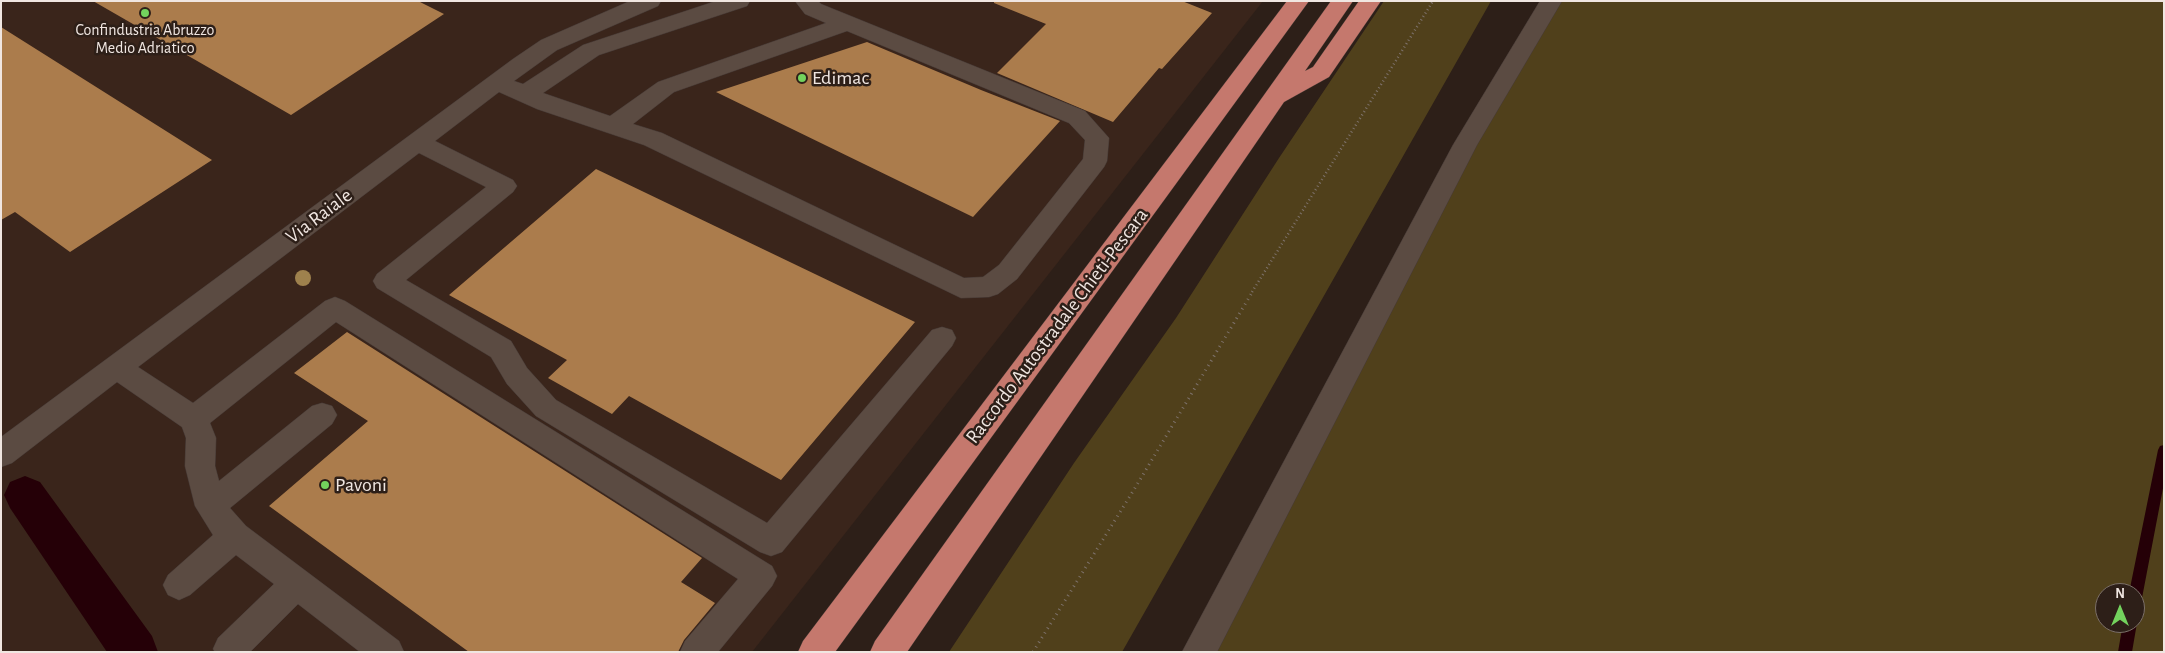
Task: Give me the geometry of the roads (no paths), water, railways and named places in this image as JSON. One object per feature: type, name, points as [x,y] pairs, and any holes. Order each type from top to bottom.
[{"type":"highway","name":"Raccordo Autostradale Chieti-Pescara","points":[[815,652],[1298,1]]},
{"type":"highway","points":[[887,652],[1342,1]]},
{"type":"highway","points":[[1273,99],[1321,72],[1370,1]]},
{"type":"street","name":"Via Raiale","points":[[1,454],[497,82],[550,46],[578,30],[650,1]]},
{"type":"street","points":[[525,94],[591,50],[739,1]]},
{"type":"street","points":[[497,82],[545,104],[652,139],[961,288],[989,287],[1008,272],[1095,161],[1097,138],[1077,117],[847,23],[812,8],[806,1]]},
{"type":"street","points":[[1199,652],[1465,145],[1551,1]]},
{"type":"street","points":[[612,126],[666,87],[847,23]]},
{"type":"street","points":[[418,142],[504,186],[386,281],[501,349],[516,376],[546,408],[771,542],[942,338]]},
{"type":"street","points":[[194,419],[335,308],[761,576],[697,652]]},
{"type":"street","points":[[118,368],[194,419],[201,438],[200,466],[210,506],[235,536],[297,583],[367,646]]},
{"type":"street","points":[[210,506],[322,415]]},
{"type":"street","points":[[179,585],[235,536]]},
{"type":"street","points":[[230,648],[297,583]]},
{"type":"waterway","points":[[2138,583],[2164,450]]},
{"type":"waterway","points":[[25,495],[135,652]]},
{"type":"waterway","points":[[2125,652],[2128,633]]},
{"type":"place","name":"Confindustria Abruzzo Medio Adriatico","points":[[145,13]]},
{"type":"place","name":"Edimac","points":[[802,78]]},
{"type":"place","name":"Pavoni","points":[[325,485]]}]
